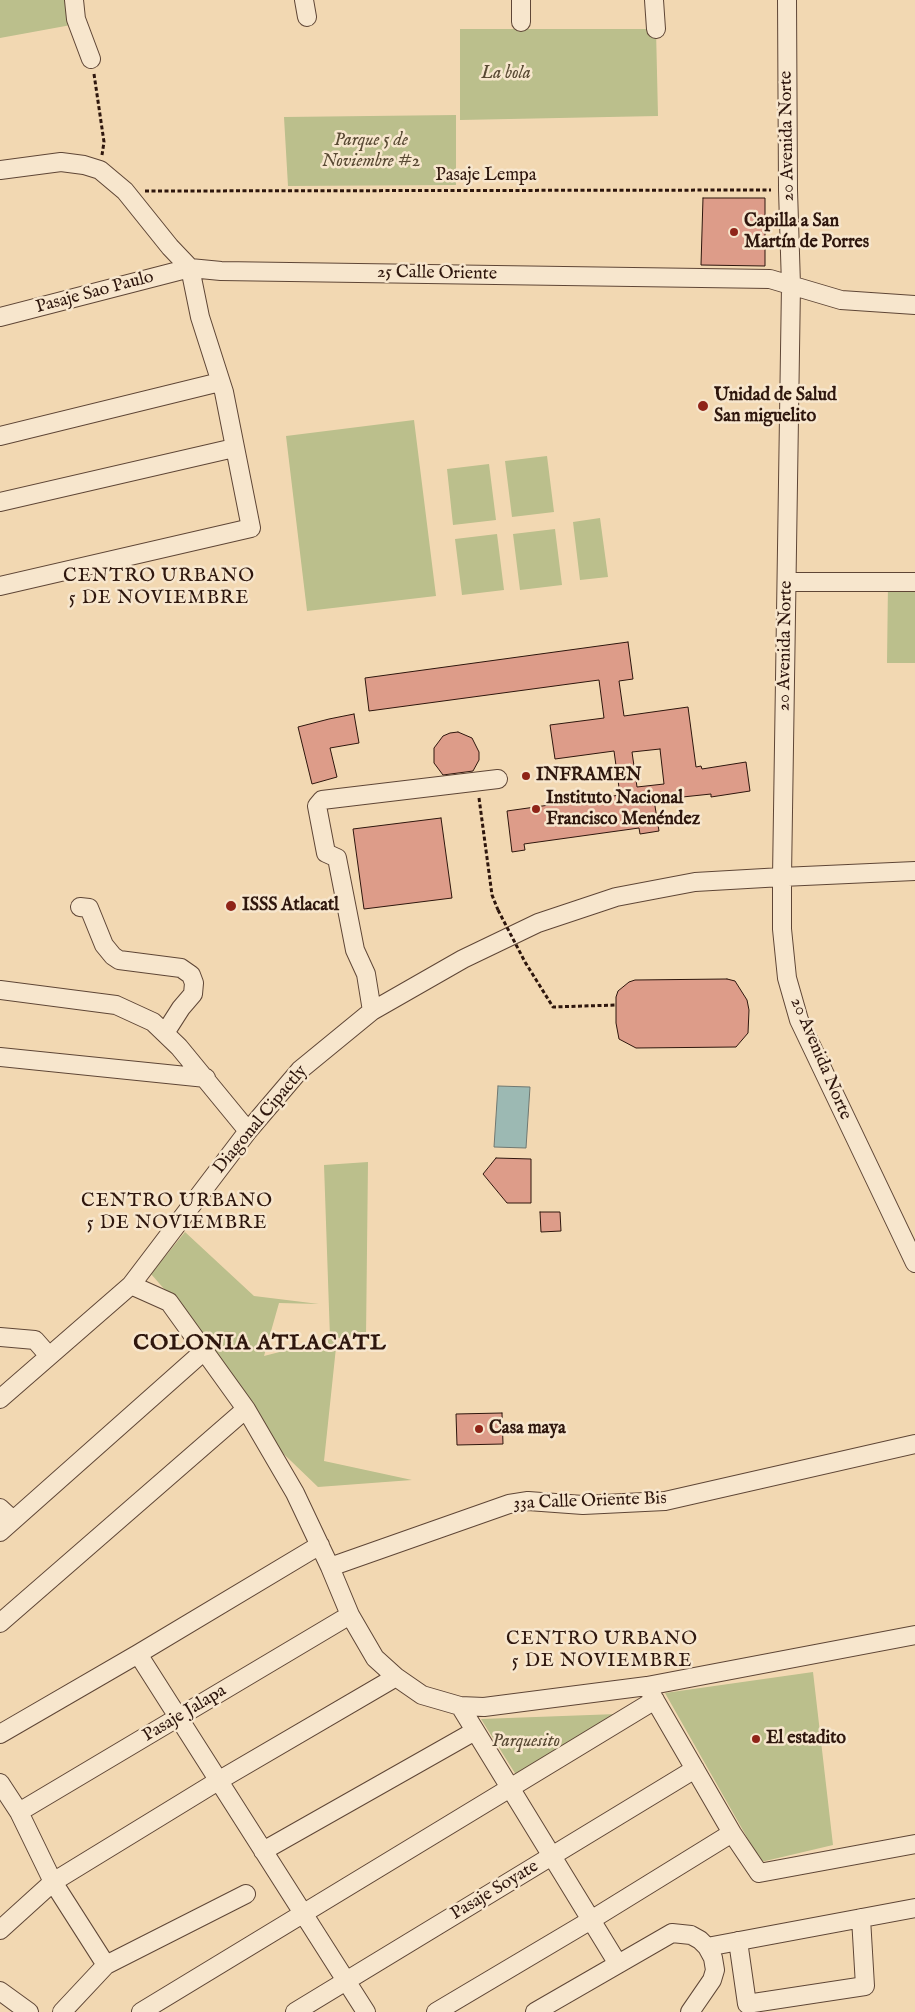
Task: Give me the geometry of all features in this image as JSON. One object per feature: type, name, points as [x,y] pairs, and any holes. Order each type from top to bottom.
[{"type":"street","points":[[74,0],[76,19],[91,58]]},
{"type":"street","points":[[521,0],[521,22]]},
{"type":"street","points":[[654,0],[656,29]]},
{"type":"street","name":"20 Avenida Norte","points":[[787,0],[788,190],[791,285],[782,929],[787,978],[799,1020],[915,1263]]},
{"type":"street","points":[[0,170],[61,162],[84,165],[100,170],[125,191],[170,247],[190,268],[200,317],[224,392],[251,528],[0,586]]},
{"type":"street","name":"25 Calle Oriente","points":[[190,268],[231,272],[770,279],[841,300],[915,305]]},
{"type":"street","name":"Pasaje Sao Paulo","points":[[0,318],[190,268]]},
{"type":"street","points":[[0,436],[220,382]]},
{"type":"street","points":[[0,502],[234,448]]},
{"type":"street","points":[[787,582],[915,582]]},
{"type":"street","points":[[372,1011],[366,974],[355,950],[337,858],[326,853],[318,806],[322,800],[498,780]]},
{"type":"street","name":"Diagonal Cipactly","points":[[0,1399],[131,1285],[248,1131],[300,1070],[372,1011],[471,955],[538,923],[616,897],[695,882],[915,871]]},
{"type":"street","points":[[80,907],[89,908],[104,945],[112,956],[119,960],[181,968],[191,975],[194,983],[194,994],[181,1008],[165,1032]]},
{"type":"street","points":[[0,990],[116,1005],[153,1022],[165,1032],[206,1078],[248,1131]]},
{"type":"street","points":[[0,1057],[206,1078]]},
{"type":"street","points":[[131,1285],[169,1302],[246,1409],[295,1493],[330,1566],[350,1615],[375,1658],[396,1677],[422,1695],[460,1706],[484,1707],[651,1693],[915,1635]]},
{"type":"street","points":[[0,1337],[35,1340],[49,1356]]},
{"type":"street","points":[[0,1532],[204,1351]]},
{"type":"street","points":[[0,1624],[246,1409]]},
{"type":"street","name":"33a Calle Oriente Bis","points":[[330,1566],[509,1504],[528,1501],[583,1505],[665,1501],[915,1444]]},
{"type":"street","points":[[0,1508],[13,1520]]},
{"type":"street","points":[[0,1734],[320,1545]]},
{"type":"street","name":"Pasaje Jalapa","points":[[19,1812],[350,1615]]},
{"type":"street","points":[[138,1654],[366,2012]]},
{"type":"street","points":[[0,1930],[53,1882],[218,1781],[396,1677]]},
{"type":"street","points":[[651,1693],[732,1833],[759,1873],[915,1844]]},
{"type":"street","points":[[141,2012],[510,1788],[651,1693]]},
{"type":"street","points":[[460,1706],[618,1964]]},
{"type":"street","points":[[263,1852],[475,1731]]},
{"type":"street","name":"Pasaje Soyate","points":[[295,2012],[695,1769]]},
{"type":"street","points":[[0,1783],[19,1812],[53,1882],[106,1965]]},
{"type":"street","points":[[436,2012],[732,1833]]},
{"type":"street","points":[[62,2012],[106,1965],[246,1894]]},
{"type":"street","points":[[707,1947],[915,1908]]},
{"type":"street","points":[[738,1941],[747,2004],[865,1986],[861,1918]]},
{"type":"street","points":[[534,2012],[672,1933],[691,1935],[700,1940],[707,1947],[713,1958],[715,1970],[712,1980],[707,1990],[690,2012]]},
{"type":"street","points":[[0,1991],[29,2012]]},
{"type":"path","points":[[91,58],[104,142],[100,170]]},
{"type":"path","name":"Pasaje Lempa","points":[[125,191],[788,190]]},
{"type":"path","points":[[477,782],[492,896],[525,962],[554,1006],[616,1005]]},
{"type":"green space","points":[[0,0],[68,0],[71,25],[0,38]]},
{"type":"green space","name":"La bola","points":[[460,29],[656,29],[658,116],[460,120]]},
{"type":"green space","name":"Parque 5 de Noviembre #2","points":[[456,115],[456,185],[288,186],[284,117]]},
{"type":"green space","points":[[414,420],[436,596],[307,611],[286,436]]},
{"type":"green space","points":[[547,456],[554,512],[512,517],[505,461]]},
{"type":"green space","points":[[489,464],[496,520],[453,525],[447,469]]},
{"type":"green space","points":[[600,518],[608,577],[580,580],[573,522]]},
{"type":"green space","points":[[555,529],[562,585],[520,590],[513,534]]},
{"type":"green space","points":[[497,534],[504,590],[462,595],[455,539]]},
{"type":"green space","points":[[888,582],[915,582],[915,663],[887,663]]},
{"type":"green space","points":[[368,1162],[366,1337],[337,1338],[324,1461],[412,1480],[318,1487],[265,1436],[173,1299],[151,1274],[185,1232],[254,1296],[319,1304],[279,1303],[264,1356],[334,1338],[330,1338],[324,1165]]},
{"type":"green space","name":"El estadito","points":[[813,1672],[833,1845],[761,1862],[665,1693]]},
{"type":"green space","name":"Parquesito","points":[[617,1714],[518,1778],[481,1719]]},
{"type":"water","points":[[498,1086],[530,1087],[526,1148],[494,1147]]},
{"type":"building","name":"Capilla a San Martín de Porres","points":[[703,198],[765,198],[765,266],[701,265]]},
{"type":"building","points":[[628,642],[633,679],[619,681],[624,716],[688,707],[696,767],[701,766],[702,769],[746,762],[750,791],[711,797],[711,794],[654,800],[659,831],[640,834],[639,828],[524,844],[525,850],[512,852],[507,811],[620,795],[614,751],[555,759],[550,725],[604,718],[599,680],[369,711],[365,678]],"holes":[[[660,749],[664,784],[637,787],[632,752]]]},
{"type":"building","points":[[354,714],[359,743],[330,748],[337,777],[312,784],[298,727]]},
{"type":"building","points":[[458,732],[472,738],[479,752],[479,760],[473,771],[443,775],[434,763],[434,748],[443,736]]},
{"type":"building","points":[[441,818],[452,898],[364,909],[353,829]]},
{"type":"building","points":[[727,979],[735,981],[747,1000],[749,1010],[748,1033],[736,1047],[636,1048],[619,1039],[616,1023],[616,997],[618,991],[629,982],[635,980]]},
{"type":"building","points":[[496,1158],[531,1159],[531,1203],[507,1203],[483,1174]]},
{"type":"building","points":[[540,1212],[560,1212],[561,1231],[541,1232]]},
{"type":"building","name":"Casa maya","points":[[502,1413],[503,1444],[457,1445],[456,1414]]},
{"type":"place","name":"Capilla a San Martín de Porres","points":[[734,232]]},
{"type":"place","name":"Unidad de Salud San miguelito","points":[[703,406]]},
{"type":"place","name":"INFRAMEN","points":[[526,776]]},
{"type":"place","name":"Instituto Nacional Francisco Menéndez","points":[[536,809]]},
{"type":"place","name":"ISSS Atlacatl","points":[[231,906]]},
{"type":"place","name":"Casa maya","points":[[479,1429]]},
{"type":"place","name":"El estadito","points":[[756,1739]]},
{"type":"district","name":"CENTRO URBANO 5 DE NOVIEMBRE","points":[[159,588]]},
{"type":"district","name":"CENTRO URBANO 5 DE NOVIEMBRE","points":[[177,1213]]},
{"type":"district","name":"COLONIA ATLACATL","points":[[260,1344]]},
{"type":"district","name":"CENTRO URBANO 5 DE NOVIEMBRE","points":[[602,1651]]}]
